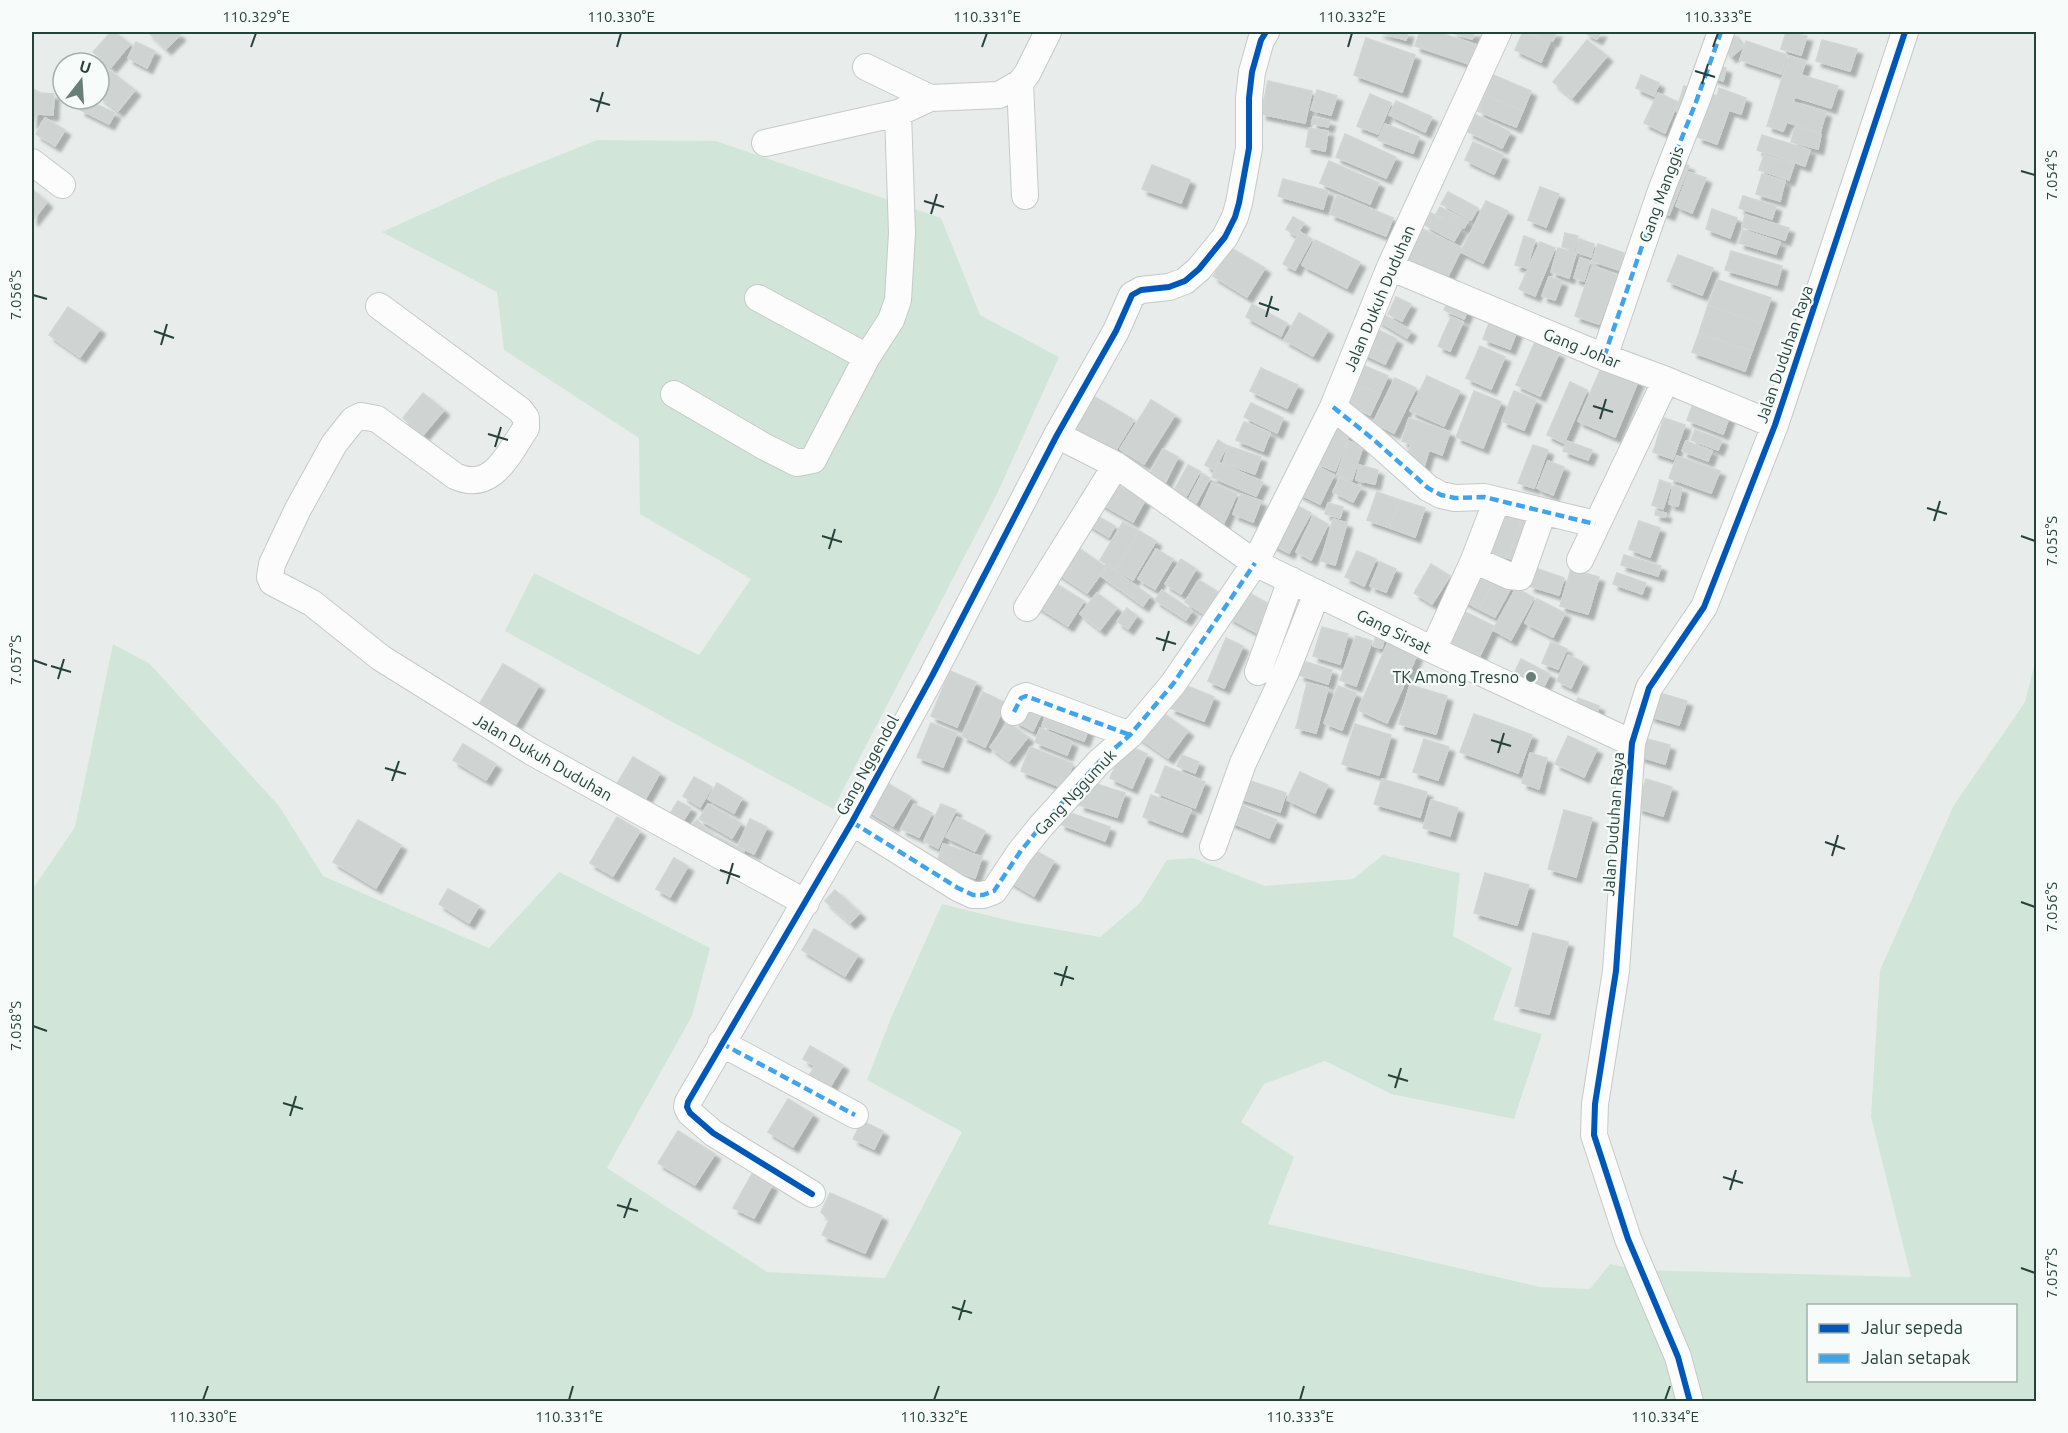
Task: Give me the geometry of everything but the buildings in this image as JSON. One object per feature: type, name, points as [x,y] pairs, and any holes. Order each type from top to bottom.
[{"type":"street","points":[[765,143],[898,113],[930,98],[999,95],[1020,83],[1027,74],[1048,32]]},
{"type":"street","name":"Gang Nggendol","points":[[812,1194],[713,1133],[690,1113],[687,1107],[688,1101],[852,822],[932,676],[1057,435],[1116,331],[1132,296],[1141,290],[1169,287],[1185,281],[1199,269],[1225,237],[1239,203],[1249,148],[1249,98],[1252,72],[1261,40],[1266,32]]},
{"type":"street","name":"Jalan Dukuh Duduhan","points":[[1255,563],[1333,407],[1390,267],[1498,32]]},
{"type":"street","name":"Gang Manggis","points":[[1604,357],[1662,188],[1721,32]]},
{"type":"street","name":"Jalan Duduhan Raya","points":[[1690,1401],[1678,1357],[1628,1239],[1594,1135],[1595,1104],[1616,971],[1632,743],[1649,688],[1704,607],[1775,425],[1905,32]]},
{"type":"street","points":[[866,67],[930,98]]},
{"type":"street","points":[[1020,83],[1025,196]]},
{"type":"street","points":[[674,394],[786,458],[797,463],[813,460],[867,357],[891,320],[898,300],[903,233],[898,113]]},
{"type":"street","points":[[32,162],[62,185]]},
{"type":"street","name":"Gang Johar","points":[[1390,267],[1604,357],[1775,425]]},
{"type":"street","points":[[758,298],[867,357]]},
{"type":"street","name":"Jalan Dukuh Duduhan","points":[[379,306],[520,410],[527,423],[519,438],[490,476],[474,482],[455,476],[377,419],[361,416],[353,420],[334,444],[314,479],[272,564],[270,577],[272,582],[293,591],[328,615],[381,658],[501,734],[806,903]]},
{"type":"street","points":[[1580,560],[1595,524],[1666,380]]},
{"type":"street","points":[[1333,407],[1428,489],[1455,498],[1484,497],[1595,524]]},
{"type":"street","points":[[1057,435],[1116,465],[1255,563]]},
{"type":"street","points":[[1027,608],[1116,465]]},
{"type":"street","points":[[1433,651],[1474,560],[1497,500]]},
{"type":"street","points":[[1474,560],[1510,576],[1520,577],[1543,512]]},
{"type":"street","name":"Gang Sirsat","points":[[1255,563],[1433,651],[1632,743]]},
{"type":"street","name":"Gang Nggumuk","points":[[852,822],[958,888],[973,895],[983,895],[993,891],[1034,835],[1099,762],[1130,735],[1173,684],[1255,563]]},
{"type":"street","points":[[1258,672],[1291,580]]},
{"type":"street","points":[[1213,847],[1243,763],[1285,675],[1317,593]]},
{"type":"street","points":[[1014,712],[1021,698],[1026,696],[1130,735]]},
{"type":"street","points":[[721,1043],[855,1115]]},
{"type":"green space","points":[[597,140],[716,141],[941,218],[980,315],[1059,357],[997,494],[833,809],[505,631],[534,573],[699,655],[751,579],[640,514],[639,438],[504,350],[497,292],[382,232],[499,179]]},
{"type":"green space","points":[[113,644],[150,664],[279,806],[323,876],[489,948],[559,872],[710,948],[692,1016],[607,1168],[767,1272],[885,1278],[962,1132],[867,1080],[891,1018],[942,904],[1015,922],[1100,937],[1140,903],[1167,860],[1193,858],[1265,886],[1353,879],[1383,855],[1460,873],[1453,936],[1512,968],[1493,1020],[1542,1034],[1514,1119],[1391,1094],[1325,1061],[1264,1084],[1241,1122],[1294,1157],[1268,1224],[1540,1287],[1590,1289],[1610,1264],[1637,1270],[1911,1277],[1871,1117],[1880,970],[1954,805],[2025,702],[2036,659],[2036,1401],[32,1402],[32,890],[75,827]]},
{"type":"marked path","points":[[1604,357],[1662,188],[1721,32]]},
{"type":"marked path","points":[[1333,407],[1428,488],[1441,495],[1455,498],[1484,497],[1595,524]]},
{"type":"marked path","points":[[852,822],[958,888],[973,895],[983,895],[994,891],[1041,826],[1099,762],[1130,735],[1173,684],[1255,563]]},
{"type":"marked path","points":[[1014,712],[1021,698],[1026,696],[1130,735]]},
{"type":"marked path","points":[[721,1043],[855,1115]]},
{"type":"cycle path","points":[[812,1194],[713,1133],[690,1113],[687,1107],[688,1102],[852,822],[932,676],[1057,435],[1116,331],[1132,295],[1141,290],[1169,287],[1185,281],[1199,269],[1225,237],[1239,203],[1249,148],[1249,98],[1252,72],[1261,40],[1266,32]]},
{"type":"cycle path","points":[[1690,1402],[1678,1357],[1628,1239],[1594,1135],[1595,1104],[1616,971],[1632,743],[1649,688],[1704,607],[1775,425],[1905,32]]},
{"type":"place","name":"TK Among Tresno","points":[[1531,677]]}]
